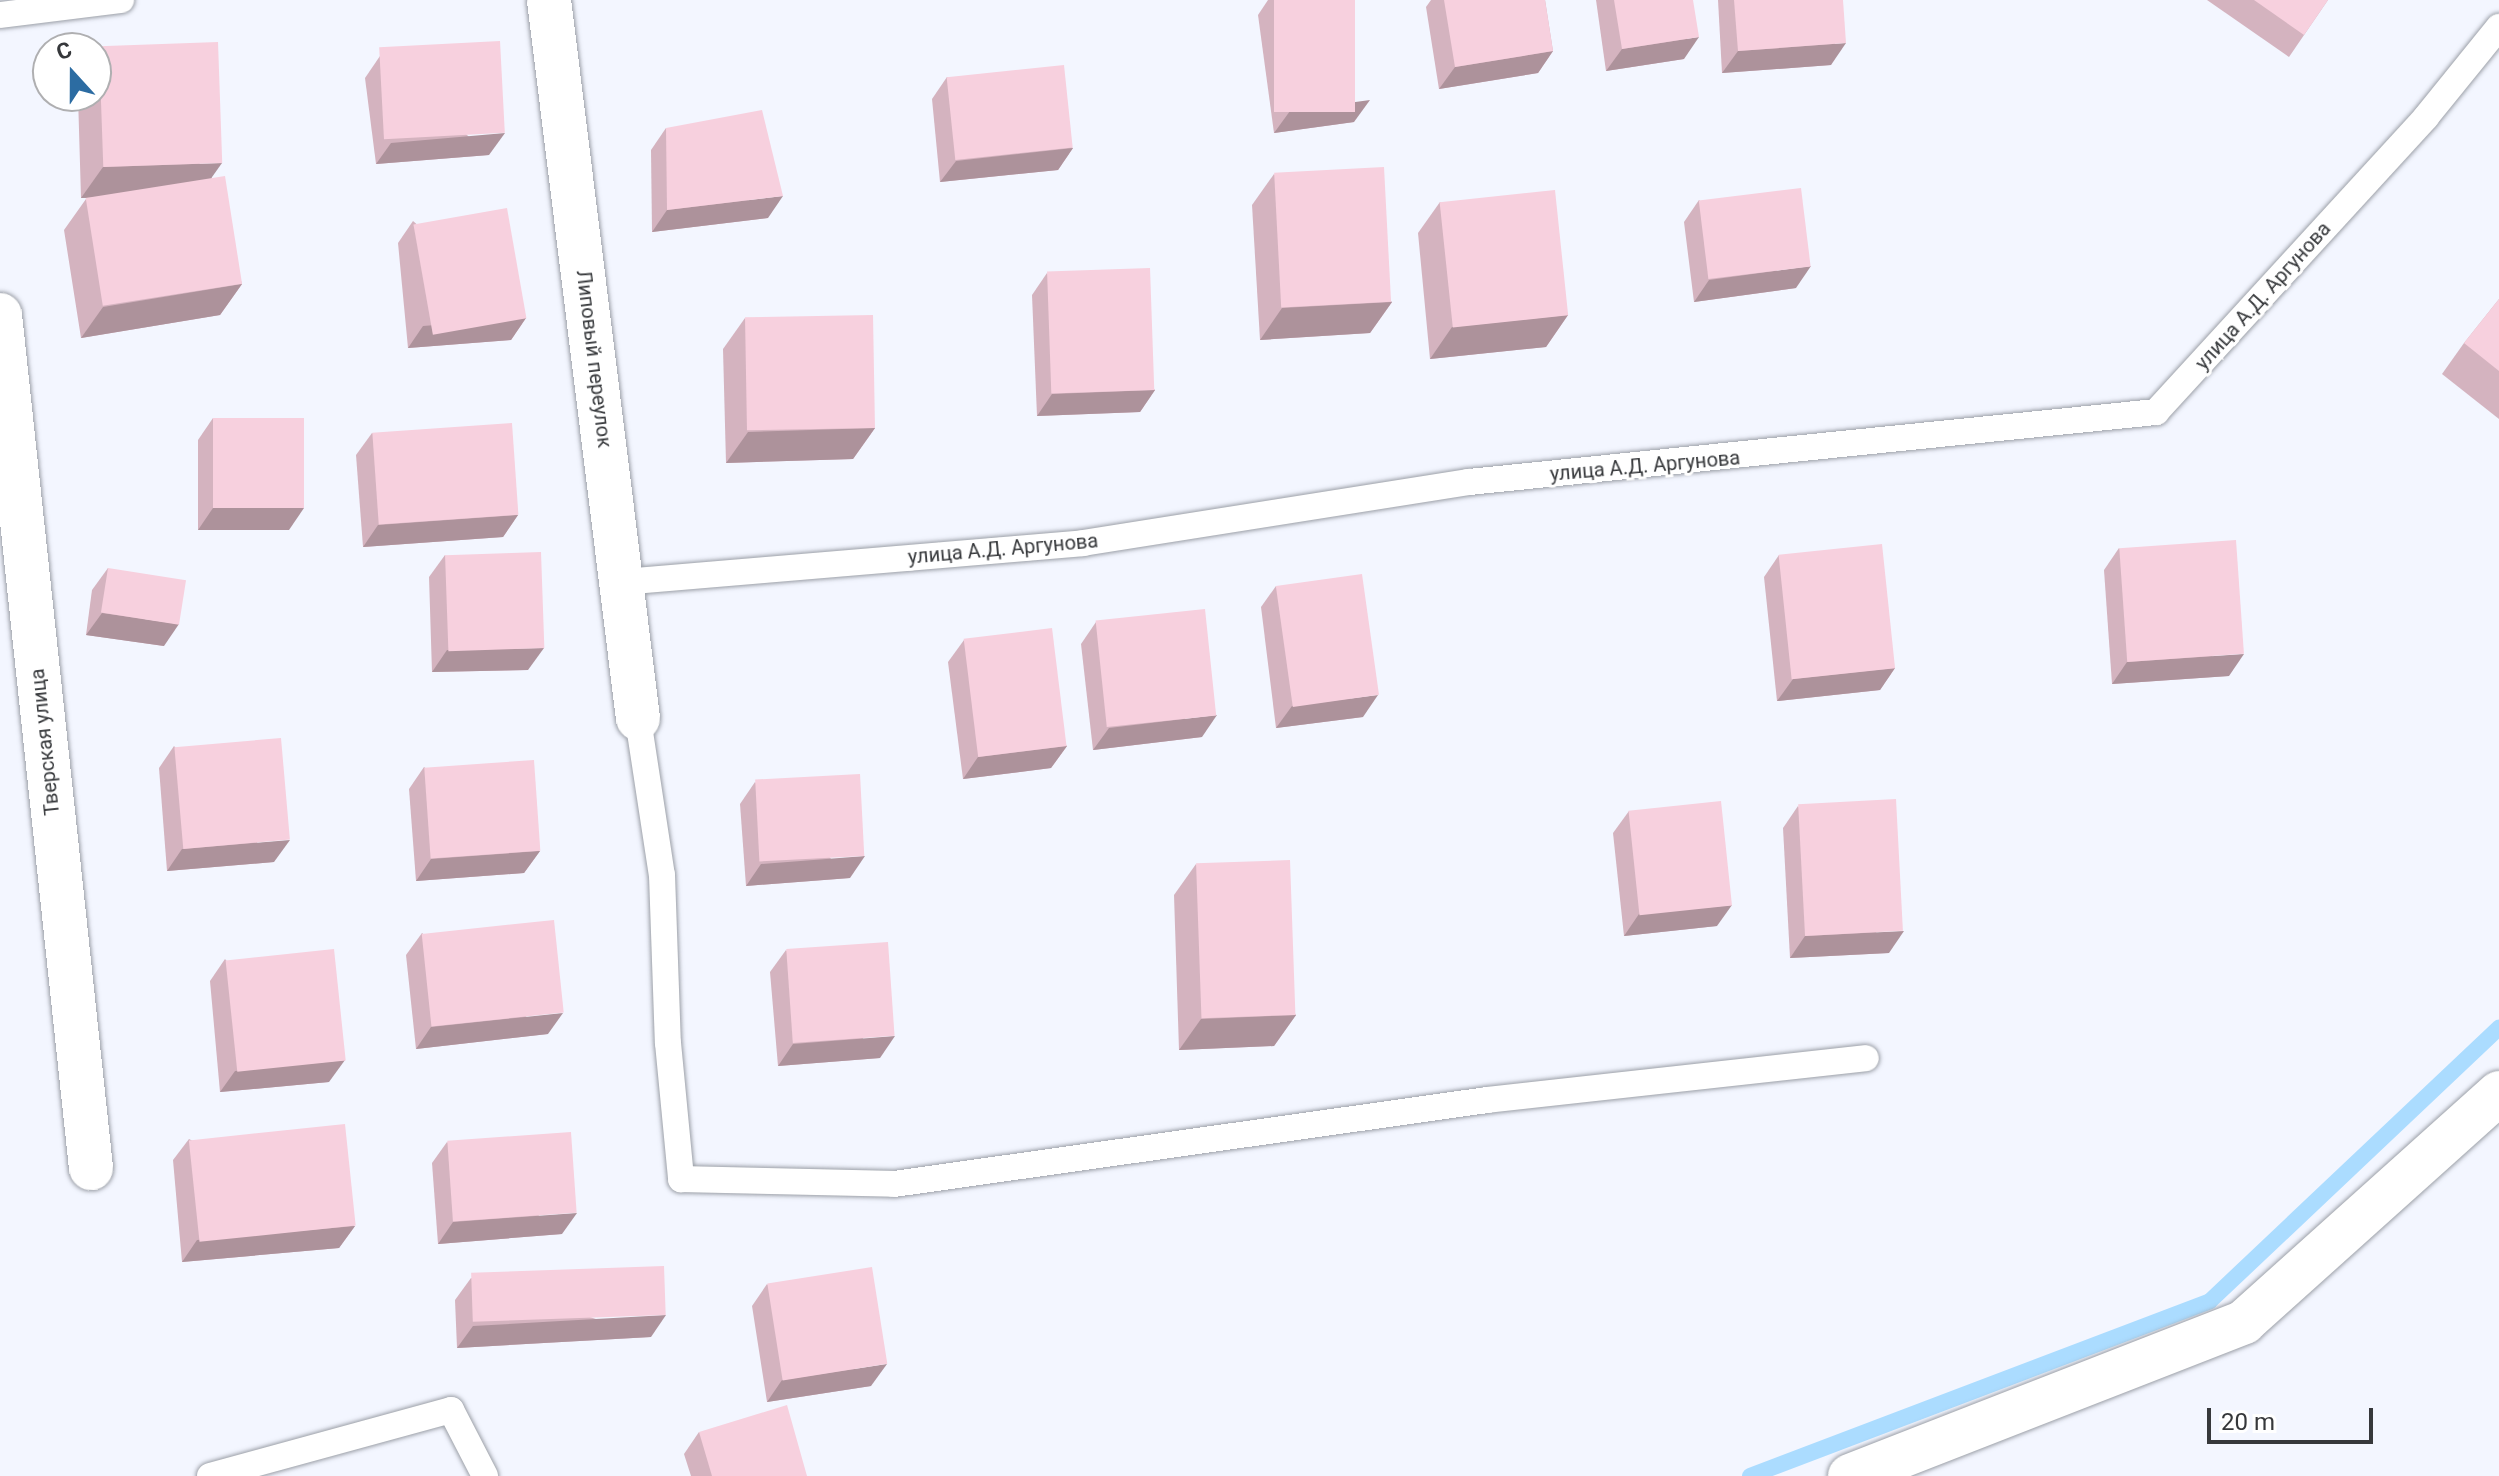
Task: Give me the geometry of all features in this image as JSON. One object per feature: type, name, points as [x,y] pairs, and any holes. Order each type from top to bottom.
[{"type":"street","name":"Липовый переулок","points":[[549,0],[638,719]]},
{"type":"street","name":"Тверская улица","points":[[0,315],[91,1168]]},
{"type":"street","points":[[1850,1476],[2244,1322],[2499,1093]]},
{"type":"lane","points":[[0,15],[121,0]]},
{"type":"lane","name":"улица А.Д. Аргунова","points":[[622,582],[1083,543],[1469,482],[2156,412],[2426,117],[2499,27]]},
{"type":"lane","points":[[638,719],[662,875],[668,1043],[681,1179],[894,1184],[1487,1100],[1866,1058]]},
{"type":"lane","points":[[210,1476],[451,1410],[485,1476]]},
{"type":"building","points":[[1274,0],[1355,0],[1355,112],[1274,112]]},
{"type":"building","points":[[1444,0],[1545,0],[1553,51],[1455,67]]},
{"type":"building","points":[[1614,0],[1693,0],[1699,37],[1622,49]]},
{"type":"building","points":[[1734,0],[1843,0],[1846,43],[1738,51]]},
{"type":"building","points":[[2254,0],[2328,0],[2304,35]]},
{"type":"building","points":[[500,41],[505,133],[384,139],[379,47]]},
{"type":"building","points":[[218,42],[222,163],[103,167],[101,112],[112,112],[112,46]]},
{"type":"building","points":[[1064,65],[1073,148],[955,160],[947,77]]},
{"type":"building","points":[[762,110],[783,196],[667,210],[666,128]]},
{"type":"building","points":[[1384,167],[1391,302],[1281,308],[1274,173]]},
{"type":"building","points":[[225,176],[242,284],[103,306],[86,198]]},
{"type":"building","points":[[1801,188],[1811,266],[1708,279],[1699,201]]},
{"type":"building","points":[[1555,190],[1568,315],[1453,327],[1440,202]]},
{"type":"building","points":[[507,208],[526,318],[433,335],[413,224]]},
{"type":"building","points":[[1150,268],[1154,390],[1051,394],[1047,272]]},
{"type":"building","points":[[2499,299],[2499,371],[2464,343]]},
{"type":"building","points":[[873,315],[875,428],[747,430],[745,317]]},
{"type":"building","points":[[213,418],[304,418],[304,508],[213,508]]},
{"type":"building","points":[[512,423],[518,515],[379,525],[372,433]]},
{"type":"building","points":[[2236,540],[2244,654],[2127,662],[2119,548]]},
{"type":"building","points":[[1882,544],[1895,668],[1792,679],[1779,555]]},
{"type":"building","points":[[541,552],[544,648],[448,651],[445,555]]},
{"type":"building","points":[[108,568],[186,580],[179,625],[101,612]]},
{"type":"building","points":[[1362,574],[1379,695],[1293,707],[1276,586]]},
{"type":"building","points":[[1205,609],[1216,715],[1107,727],[1096,620]]},
{"type":"building","points":[[1052,628],[1067,746],[978,757],[964,639]]},
{"type":"building","points":[[281,738],[290,840],[183,849],[174,747]]},
{"type":"building","points":[[534,760],[540,851],[431,858],[424,768]]},
{"type":"building","points":[[860,774],[864,856],[759,861],[755,779]]},
{"type":"building","points":[[1896,799],[1903,931],[1805,936],[1798,804]]},
{"type":"building","points":[[1721,801],[1732,905],[1639,915],[1629,811]]},
{"type":"building","points":[[1290,860],[1295,1015],[1201,1018],[1196,863]]},
{"type":"building","points":[[554,920],[564,1012],[431,1026],[422,934]]},
{"type":"building","points":[[888,942],[895,1036],[793,1043],[786,949]]},
{"type":"building","points":[[334,949],[346,1060],[237,1072],[226,960]]},
{"type":"building","points":[[345,1124],[356,1225],[200,1242],[189,1140]]},
{"type":"building","points":[[571,1132],[577,1213],[453,1221],[447,1141]]},
{"type":"building","points":[[664,1266],[666,1315],[473,1322],[471,1273]]},
{"type":"building","points":[[872,1267],[887,1364],[783,1380],[767,1284]]},
{"type":"building","points":[[787,1405],[807,1476],[712,1476],[699,1432]]},
{"type":"waterway","points":[[1750,1476],[2210,1301],[2499,1028]]}]
